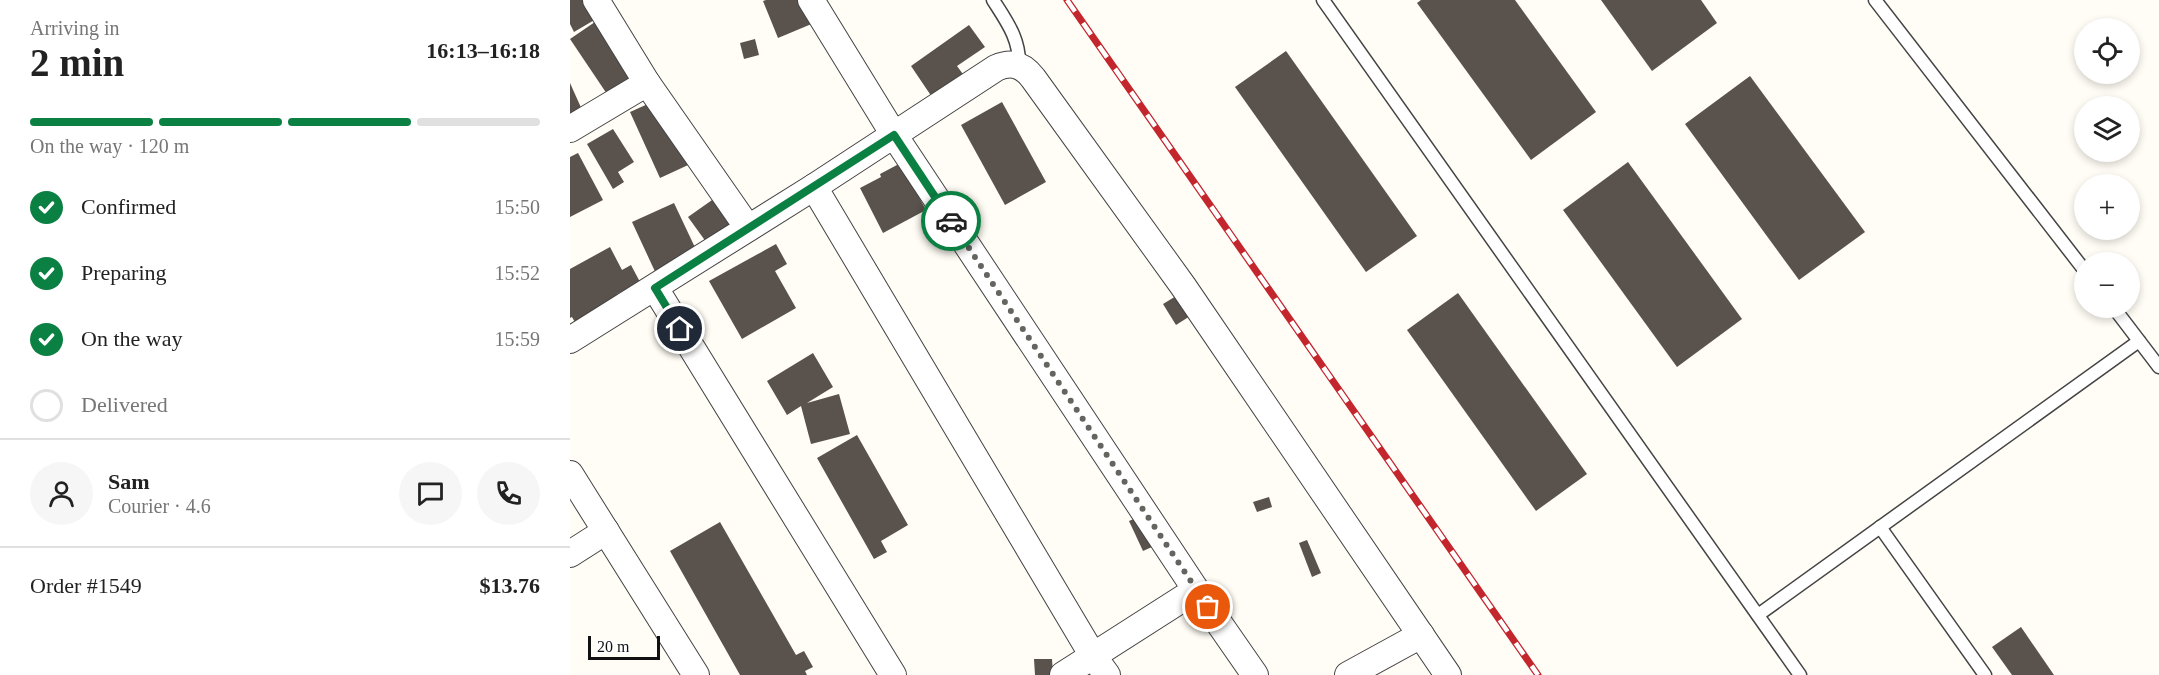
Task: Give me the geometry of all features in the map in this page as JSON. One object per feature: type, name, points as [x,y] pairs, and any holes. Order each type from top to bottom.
[{"type":"street","points":[[596,0],[647,82],[748,228]]},
{"type":"street","points":[[811,0],[894,135],[1196,590],[1255,675]]},
{"type":"street","points":[[570,340],[814,187],[996,68],[1011,64],[1019,66],[1033,78],[1183,286],[1448,675]]},
{"type":"street","points":[[570,129],[647,82]]},
{"type":"street","points":[[814,187],[1100,665]]},
{"type":"street","points":[[655,288],[893,675]]},
{"type":"street","points":[[570,474],[696,675]]},
{"type":"street","points":[[570,554],[606,531]]},
{"type":"street","points":[[1063,675],[1100,665],[1196,590]]},
{"type":"street","points":[[1348,675],[1421,635]]},
{"type":"lane","points":[[993,0],[1013,31],[1017,42],[1019,66]]},
{"type":"lane","points":[[1323,0],[1800,675]]},
{"type":"lane","points":[[1875,0],[2074,257]]},
{"type":"lane","points":[[2122,318],[2159,367]]},
{"type":"lane","points":[[1758,615],[2139,341]]},
{"type":"lane","points":[[1880,527],[1985,675]]},
{"type":"building","points":[[570,0],[608,0],[613,9],[574,32],[570,24]]},
{"type":"building","points":[[827,0],[833,15],[778,38],[763,1]]},
{"type":"building","points":[[1421,0],[1515,0],[1596,112],[1531,160],[1417,3]]},
{"type":"building","points":[[1601,0],[1701,0],[1717,23],[1652,71]]},
{"type":"building","points":[[614,9],[653,67],[609,97],[570,39]]},
{"type":"building","points":[[969,25],[985,47],[957,66],[968,81],[936,103],[911,66]]},
{"type":"building","points":[[755,39],[759,55],[744,59],[740,43]]},
{"type":"building","points":[[1286,51],[1417,236],[1366,272],[1235,87]]},
{"type":"building","points":[[1750,76],[1865,232],[1799,280],[1685,124]]},
{"type":"building","points":[[570,83],[583,112],[570,118]]},
{"type":"building","points":[[668,95],[699,160],[660,178],[630,112]]},
{"type":"building","points":[[1002,102],[1046,182],[1005,205],[961,125]]},
{"type":"building","points":[[613,129],[634,162],[618,172],[624,182],[613,189],[587,144]]},
{"type":"building","points":[[578,153],[603,200],[570,217],[570,157]]},
{"type":"building","points":[[914,156],[913,186],[926,210],[883,233],[860,188],[881,177],[880,174]]},
{"type":"building","points":[[1628,162],[1742,319],[1677,367],[1563,210]]},
{"type":"building","points":[[722,193],[743,222],[709,246],[688,217]]},
{"type":"building","points":[[674,203],[700,258],[658,278],[632,222]]},
{"type":"building","points":[[776,244],[787,264],[775,271],[796,308],[742,339],[709,281]]},
{"type":"building","points":[[610,247],[622,270],[631,265],[640,282],[617,294],[624,307],[580,331],[572,317],[570,318],[570,269]]},
{"type":"building","points":[[1186,290],[1198,311],[1176,325],[1163,304]]},
{"type":"building","points":[[1458,293],[1587,474],[1536,511],[1407,330]]},
{"type":"building","points":[[813,353],[833,387],[807,403],[839,394],[850,434],[811,444],[801,406],[787,415],[767,381]]},
{"type":"building","points":[[857,435],[908,525],[881,541],[887,552],[874,559],[817,458]]},
{"type":"building","points":[[1269,497],[1272,507],[1257,512],[1253,502]]},
{"type":"building","points":[[1150,512],[1163,542],[1143,551],[1129,521]]},
{"type":"building","points":[[720,522],[796,655],[804,651],[813,667],[805,671],[807,675],[740,675],[670,551]]},
{"type":"building","points":[[1307,540],[1321,573],[1312,577],[1299,543]]},
{"type":"building","points":[[2021,627],[2054,675],[2012,675],[1992,647]]},
{"type":"building","points":[[1034,659],[1052,659],[1053,675],[1035,675]]},
{"type":"railway","points":[[1067,0],[1538,675]]},
{"type":"way so far","points":[[951,221],[1208,607]]},
{"type":"route","points":[[680,329],[655,288],[894,135],[951,221]]}]
